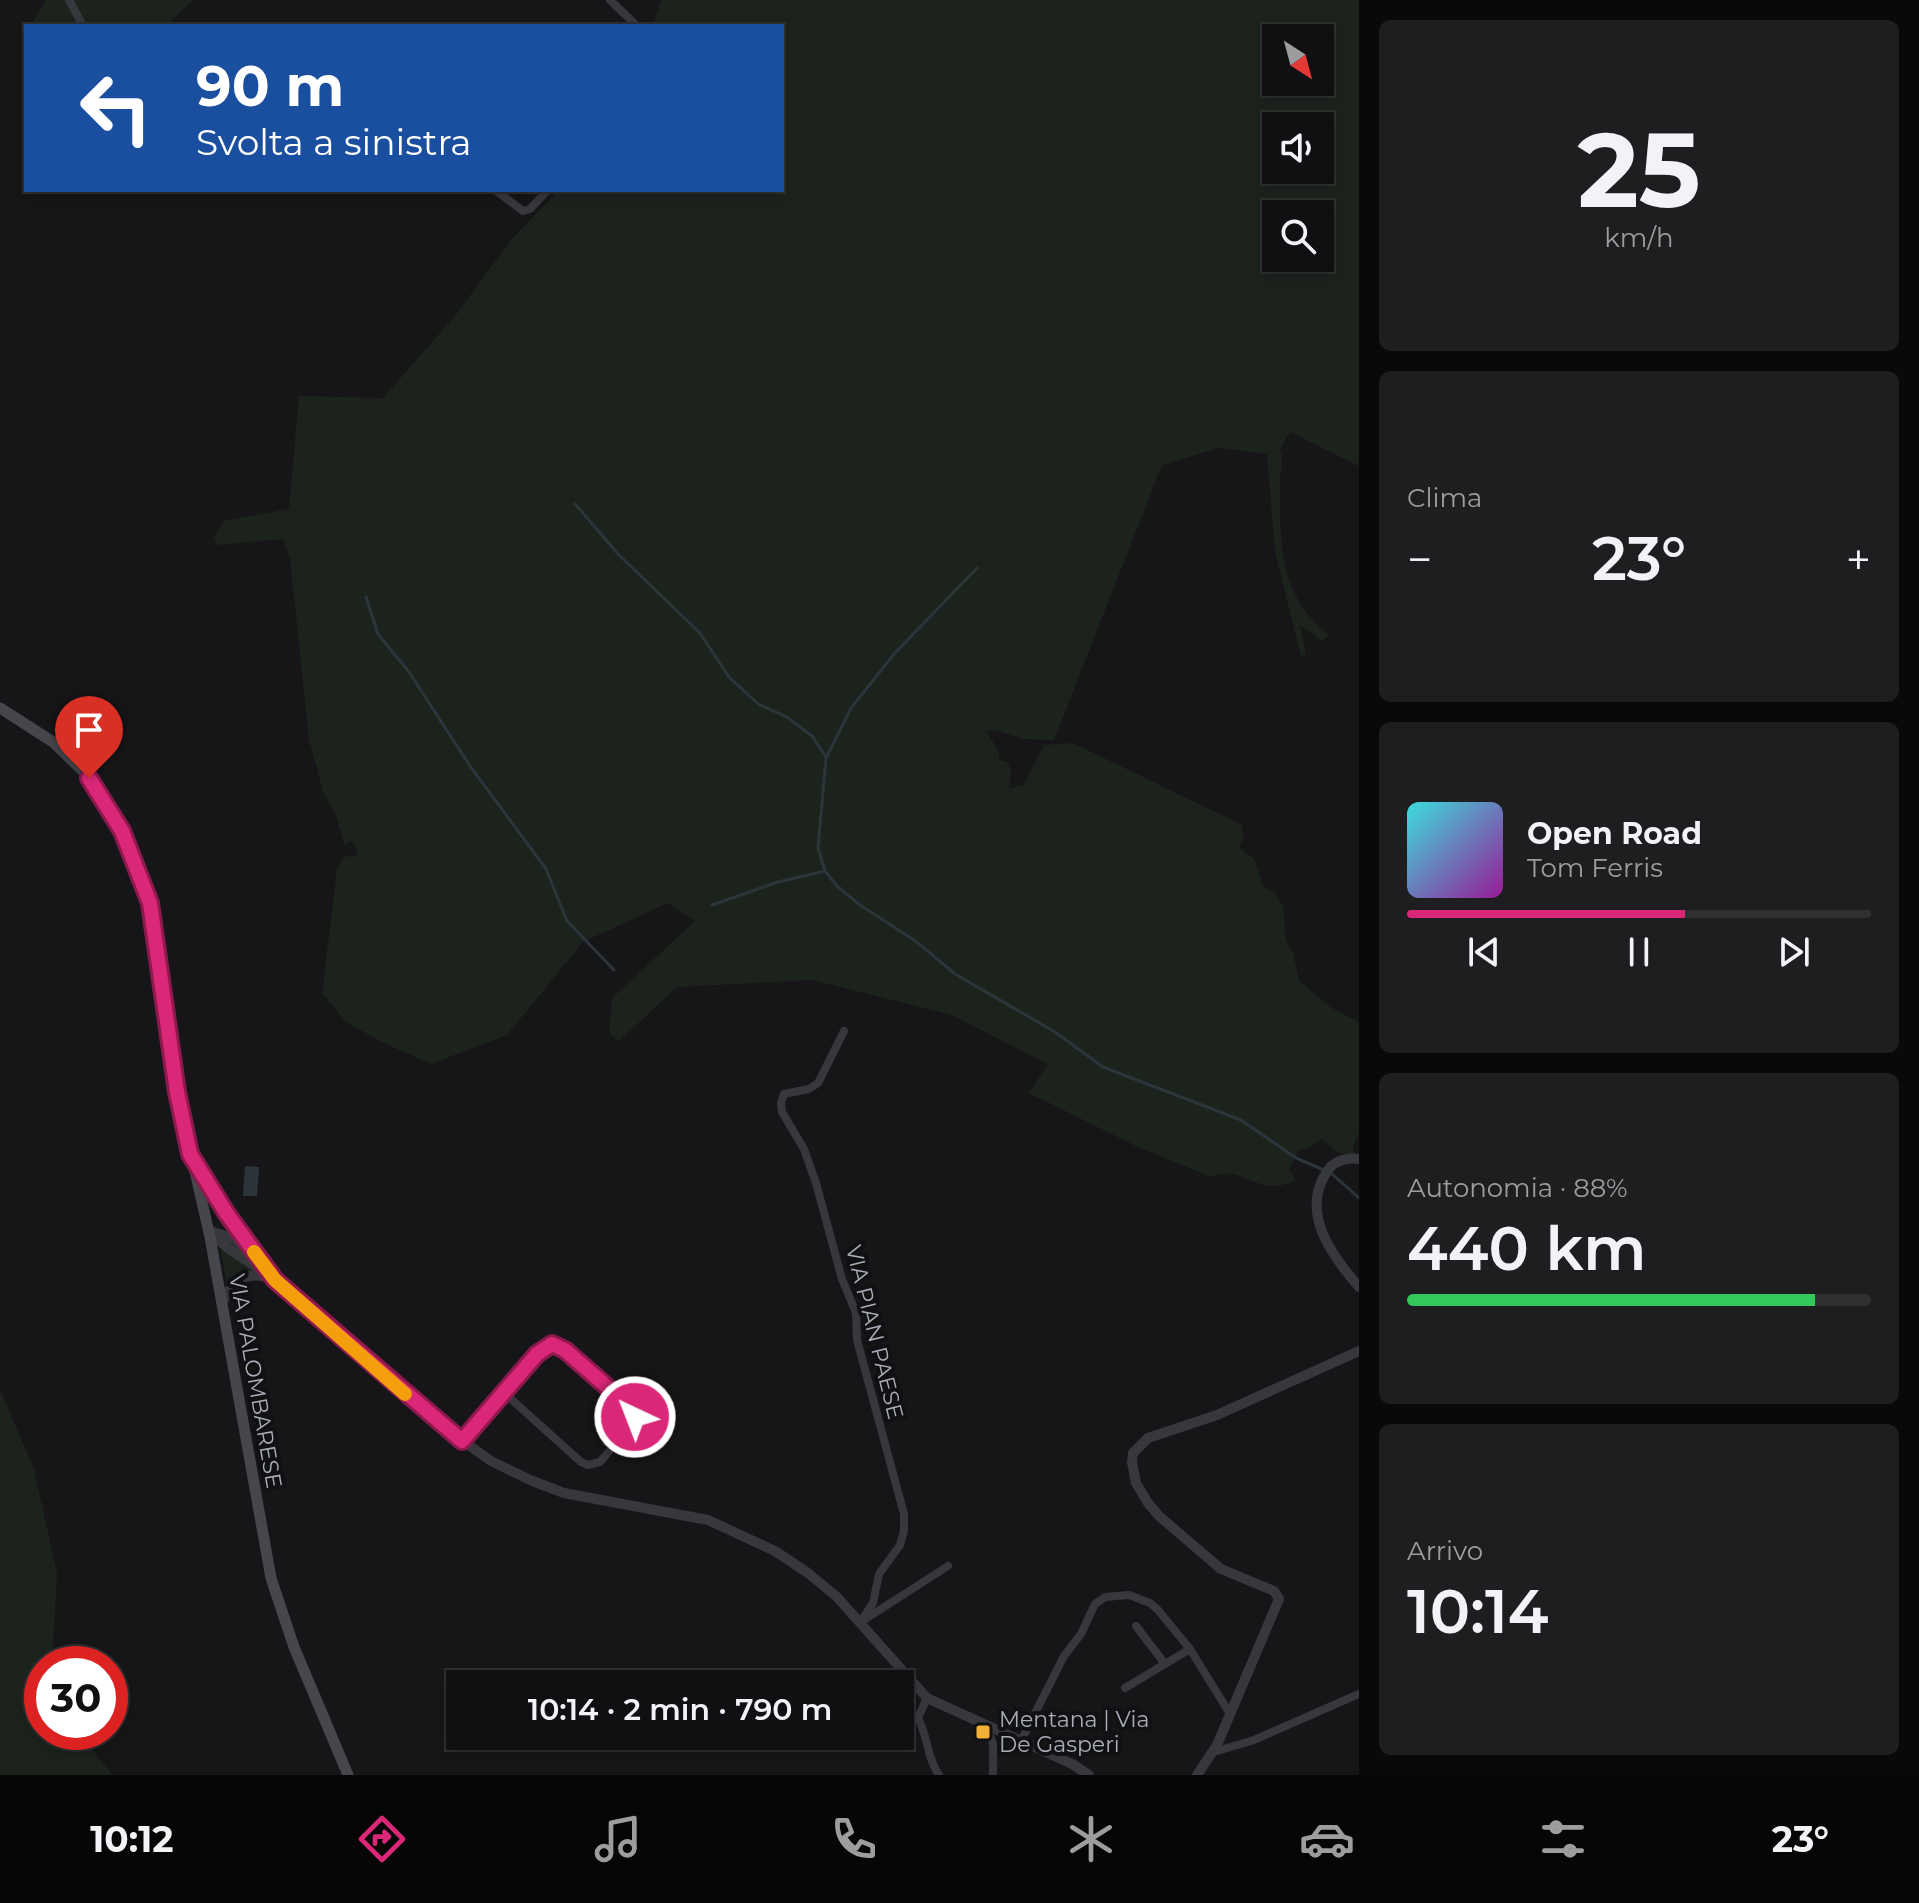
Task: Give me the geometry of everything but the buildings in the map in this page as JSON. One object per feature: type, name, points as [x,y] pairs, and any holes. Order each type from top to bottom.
[{"type":"main road","name":"VIA PALOMBARESE","points":[[0,708],[48,738],[73,759],[98,791],[128,844],[146,890],[153,917],[175,1078],[222,1303],[263,1540],[276,1596],[324,1724],[348,1775]]},
{"type":"street","points":[[69,0],[82,24]]},
{"type":"street","points":[[610,0],[635,24]]},
{"type":"street","points":[[498,192],[523,211],[530,209],[546,192]]},
{"type":"street","name":"VIA PIAN PAESE","points":[[844,1031],[818,1083],[809,1089],[784,1094],[781,1105],[783,1115],[802,1145],[810,1166],[844,1284],[856,1311],[859,1345],[904,1518],[900,1545],[879,1574],[873,1603],[860,1623]]},
{"type":"street","points":[[190,1154],[227,1214],[275,1280]]},
{"type":"street","points":[[1359,1159],[1343,1159],[1326,1173],[1316,1199],[1320,1227],[1336,1258],[1359,1287]]},
{"type":"street","points":[[208,1231],[232,1238],[258,1257]]},
{"type":"street","points":[[208,1231],[275,1280],[462,1441],[504,1468],[556,1490],[690,1515],[733,1531],[792,1561],[829,1590],[927,1698],[1089,1775]]},
{"type":"street","points":[[222,1303],[233,1285],[244,1277],[258,1275],[275,1280]]},
{"type":"street","points":[[462,1441],[503,1392],[541,1349],[556,1345],[630,1407],[635,1421],[602,1460],[588,1465],[503,1392]]},
{"type":"street","points":[[1197,1775],[1214,1752],[1278,1604],[1278,1596],[1263,1586],[1221,1569],[1159,1516],[1136,1483],[1133,1453],[1139,1444],[1153,1436],[1217,1415],[1359,1351]]},
{"type":"street","points":[[860,1623],[948,1566]]},
{"type":"street","points":[[1021,1741],[1062,1660],[1083,1631],[1095,1604],[1102,1598],[1126,1595],[1150,1603],[1190,1649],[1230,1714]]},
{"type":"street","points":[[1136,1626],[1165,1664]]},
{"type":"street","points":[[1125,1688],[1190,1649]]},
{"type":"street","points":[[1214,1752],[1254,1740],[1359,1694]]},
{"type":"street","points":[[914,1719],[918,1718],[927,1698]]},
{"type":"street","points":[[918,1718],[931,1761],[939,1775]]},
{"type":"street","points":[[986,1725],[993,1744],[993,1775]]},
{"type":"shaded area","points":[[46,0],[193,0],[168,24],[32,24]]},
{"type":"shaded area","points":[[661,0],[1359,0],[1359,466],[1290,432],[1280,449],[1282,549],[1286,568],[1300,603],[1329,635],[1322,641],[1300,625],[1306,654],[1301,656],[1275,552],[1267,454],[1219,448],[1162,465],[1054,740],[1023,739],[995,730],[986,731],[998,750],[1000,760],[1008,762],[1011,773],[1009,788],[1024,785],[1044,745],[1073,743],[1242,825],[1243,838],[1239,848],[1254,859],[1263,886],[1275,893],[1283,907],[1286,941],[1293,952],[1299,981],[1332,1008],[1359,1022],[1359,1132],[1353,1147],[1354,1158],[1338,1152],[1321,1139],[1309,1148],[1298,1151],[1289,1170],[1296,1180],[1282,1185],[1260,1184],[1232,1174],[1211,1177],[1138,1147],[1029,1093],[1048,1064],[952,1015],[813,980],[677,987],[618,1042],[609,1031],[612,998],[695,921],[668,903],[583,942],[507,1035],[431,1064],[346,1022],[322,993],[337,870],[344,857],[358,855],[352,841],[344,845],[336,815],[323,792],[309,739],[290,559],[283,539],[217,545],[214,538],[223,521],[289,509],[299,396],[383,398],[455,316],[511,240],[557,192],[784,192],[784,24],[654,24]]},
{"type":"shaded area","points":[[245,1166],[259,1167],[257,1196],[243,1196]]},
{"type":"shaded area","points":[[220,1247],[252,1271],[227,1285]]},
{"type":"shaded area","points":[[0,1390],[34,1469],[57,1573],[53,1646],[24,1646],[24,1750],[93,1750],[112,1775],[0,1775]]},
{"type":"waterway","points":[[575,504],[619,555],[700,633],[729,677],[758,704],[787,717],[812,736],[826,757]]},
{"type":"waterway","points":[[977,568],[895,653],[851,708],[826,758],[818,848],[825,871],[860,905],[917,942],[955,974],[1055,1032],[1103,1067],[1241,1120],[1296,1158],[1331,1173],[1359,1198]]},
{"type":"waterway","points":[[366,597],[378,634],[409,672],[470,766],[546,869],[567,921],[614,970]]},
{"type":"waterway","points":[[712,905],[778,882],[825,871]]},
{"type":"slow traffic","points":[[254,1252],[275,1280],[405,1394]]},
{"type":"place","name":"Mentana | Via De Gasperi","points":[[983,1732]]},
{"type":"route","points":[[89,778],[122,831],[150,903],[177,1092],[190,1154],[227,1214],[275,1280],[462,1441],[541,1349],[552,1344],[561,1346],[630,1407],[635,1417]]}]
